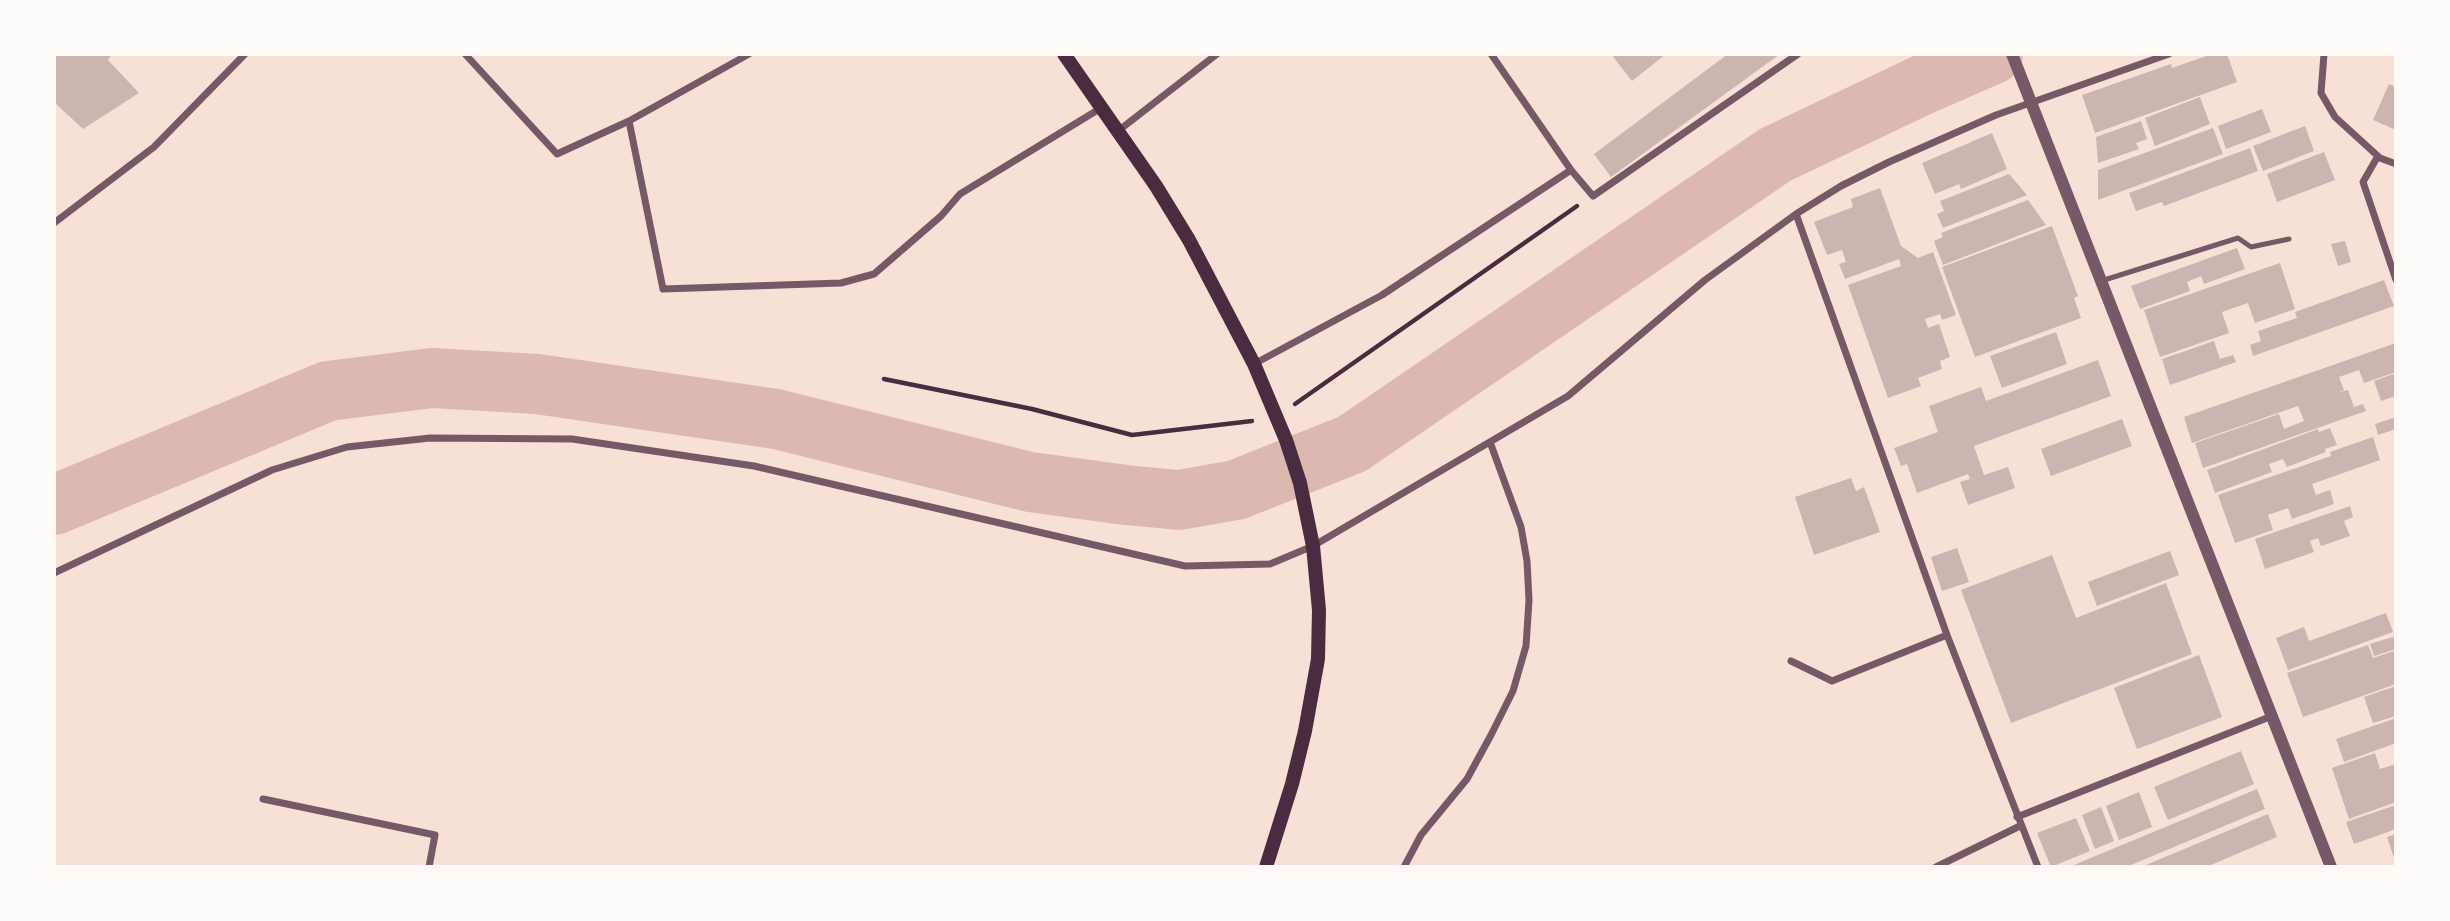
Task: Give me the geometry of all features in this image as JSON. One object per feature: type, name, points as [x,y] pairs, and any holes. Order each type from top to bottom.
[{"type":"main road","points":[[1064,54],[1156,186],[1189,240],[1254,364],[1300,482],[1313,546],[1319,610],[1318,659],[1292,784],[1268,866]]},
{"type":"street","points":[[54,223],[154,147],[245,54]]},
{"type":"street","points":[[465,54],[557,154],[629,121],[749,54]]},
{"type":"street","points":[[1117,131],[1217,54]]},
{"type":"street","points":[[1491,54],[1570,170],[1592,196],[1798,54]]},
{"type":"street","points":[[2012,54],[2331,867]]},
{"type":"street","points":[[54,573],[272,470],[347,447],[430,438],[572,439],[754,466],[1185,566],[1270,564],[1313,546],[1568,396],[1706,280],[1796,214],[1841,186],[1889,162],[2031,102],[2169,54]]},
{"type":"street","points":[[2324,54],[2321,93],[2335,117],[2378,156],[2396,164]]},
{"type":"street","points":[[629,121],[663,289],[841,284],[874,274],[941,216],[960,194],[1101,108]]},
{"type":"street","points":[[2378,156],[2363,182],[2396,280]]},
{"type":"street","points":[[1254,364],[1381,295],[1570,170]]},
{"type":"street","points":[[1796,214],[1947,635],[2038,867]]},
{"type":"street","points":[[1404,867],[1420,835],[1467,779],[1513,691],[1526,646],[1529,600],[1527,561],[1521,527],[1490,442]]},
{"type":"street","points":[[1791,661],[1832,681],[1947,635]]},
{"type":"street","points":[[2017,817],[2272,716]]},
{"type":"street","points":[[263,799],[435,835],[429,867]]},
{"type":"street","points":[[1936,867],[2020,826]]},
{"type":"lane","points":[[2101,281],[2238,238],[2251,247],[2289,239]]},
{"type":"path","points":[[884,379],[1032,409],[1132,435],[1277,418],[1592,196]]},
{"type":"building","points":[[54,54],[112,54],[108,60],[139,93],[83,129],[54,102]]},
{"type":"building","points":[[1611,54],[1666,54],[1632,81]]},
{"type":"building","points":[[1728,54],[1780,54],[1611,177],[1594,154]]},
{"type":"building","points":[[2212,54],[2227,54],[2237,82],[2095,133],[2082,95],[2171,64],[2172,68]]},
{"type":"building","points":[[2389,84],[2396,87],[2396,130],[2373,120]]},
{"type":"building","points":[[2200,97],[2210,124],[2155,146],[2145,118]]},
{"type":"building","points":[[2262,109],[2271,132],[2226,149],[2218,126]]},
{"type":"building","points":[[2141,121],[2147,139],[2136,143],[2139,149],[2098,163],[2096,137]]},
{"type":"building","points":[[2305,126],[2314,151],[2263,171],[2253,146]]},
{"type":"building","points":[[2213,128],[2223,154],[2098,200],[2098,170]]},
{"type":"building","points":[[1992,133],[2007,169],[1961,189],[1959,184],[1935,194],[1922,163]]},
{"type":"building","points":[[2250,148],[2258,171],[2164,206],[2162,202],[2136,211],[2129,193]]},
{"type":"building","points":[[2324,152],[2335,180],[2277,202],[2267,174]]},
{"type":"building","points":[[2009,174],[2027,195],[1943,228],[1937,214],[1944,211],[1940,201]]},
{"type":"building","points":[[1880,188],[1901,246],[1918,258],[1933,252],[1956,315],[1942,320],[1940,314],[1925,319],[1928,328],[1939,324],[1950,357],[1940,361],[1942,369],[1918,378],[1921,386],[1888,398],[1848,285],[1901,266],[1899,259],[1845,279],[1839,264],[1846,262],[1842,250],[1827,255],[1814,222],[1853,207],[1851,199]]},
{"type":"building","points":[[2028,200],[2046,225],[1943,265],[1934,241],[1943,237],[1941,233]]},
{"type":"building","points":[[2052,226],[2078,296],[2074,298],[2081,318],[1975,357],[1942,267]]},
{"type":"building","points":[[2345,241],[2351,262],[2338,266],[2331,244]]},
{"type":"building","points":[[2237,248],[2245,269],[2204,284],[2201,276],[2187,282],[2190,291],[2140,309],[2131,286]]},
{"type":"building","points":[[2280,263],[2295,309],[2255,323],[2248,303],[2222,312],[2229,333],[2160,357],[2144,310]]},
{"type":"building","points":[[2384,280],[2394,306],[2253,356],[2250,345],[2261,341],[2258,331],[2297,318],[2295,312]]},
{"type":"building","points":[[2056,332],[2067,364],[2002,388],[1990,356]]},
{"type":"building","points":[[2214,341],[2220,359],[2233,355],[2236,362],[2170,385],[2162,359]]},
{"type":"building","points":[[2396,343],[2396,372],[2364,383],[2359,370],[2339,377],[2344,390],[2337,393],[2348,390],[2354,407],[2363,404],[2366,411],[2203,468],[2195,443],[2279,414],[2284,429],[2304,421],[2298,406],[2192,443],[2184,417]]},
{"type":"building","points":[[2098,360],[2111,396],[1974,446],[1984,475],[2008,467],[2015,488],[1968,505],[1960,482],[1970,479],[1968,474],[1917,493],[1907,464],[1901,466],[1894,448],[1938,432],[1929,406],[1981,387],[1986,401]]},
{"type":"building","points":[[2396,373],[2396,396],[2381,401],[2374,381]]},
{"type":"building","points":[[2396,417],[2396,429],[2378,435],[2375,424]]},
{"type":"building","points":[[2122,419],[2132,446],[2051,476],[2041,449]]},
{"type":"building","points":[[2330,428],[2337,445],[2325,449],[2326,452],[2287,467],[2283,459],[2269,464],[2272,472],[2215,493],[2207,470],[2318,429],[2319,432]]},
{"type":"building","points":[[2373,437],[2380,460],[2312,484],[2316,495],[2330,490],[2334,504],[2292,519],[2288,508],[2268,515],[2273,530],[2235,543],[2218,495],[2331,456],[2330,452]]},
{"type":"building","points":[[1851,478],[1856,491],[1864,487],[1880,532],[1814,555],[1795,497]]},
{"type":"building","points":[[2350,506],[2353,517],[2344,521],[2350,536],[2321,546],[2318,538],[2310,541],[2314,552],[2265,569],[2255,539]]},
{"type":"building","points":[[1957,548],[1969,582],[1942,591],[1931,557]]},
{"type":"building","points":[[2170,551],[2179,575],[2097,606],[2088,582]]},
{"type":"building","points":[[2052,555],[2076,618],[2166,583],[2192,654],[2011,723],[1961,590]]},
{"type":"building","points":[[2386,613],[2393,632],[2288,670],[2276,638],[2304,627],[2309,641]]},
{"type":"building","points":[[2396,636],[2396,649],[2374,656],[2370,644]]},
{"type":"building","points":[[2368,645],[2373,658],[2394,651],[2396,684],[2303,717],[2287,673]]},
{"type":"building","points":[[2199,655],[2222,717],[2137,749],[2114,688]]},
{"type":"building","points":[[2396,686],[2396,716],[2373,723],[2364,697]]},
{"type":"building","points":[[2396,718],[2396,743],[2344,762],[2336,739]]},
{"type":"building","points":[[2241,751],[2254,784],[2168,820],[2154,787]]},
{"type":"building","points":[[2375,753],[2380,769],[2396,764],[2396,802],[2349,819],[2332,768]]},
{"type":"building","points":[[2257,789],[2265,809],[2126,867],[2069,867]]},
{"type":"building","points":[[2139,792],[2152,827],[2119,840],[2106,806]]},
{"type":"building","points":[[2396,805],[2396,829],[2354,844],[2346,822]]},
{"type":"building","points":[[2101,807],[2114,841],[2095,849],[2082,815]]},
{"type":"building","points":[[2268,814],[2277,837],[2206,867],[2141,867]]},
{"type":"building","points":[[2076,818],[2090,851],[2051,867],[2037,833]]},
{"type":"building","points":[[2396,834],[2396,861],[2395,861],[2387,837]]},
{"type":"waterway","points":[[54,505],[328,391],[432,378],[537,384],[776,419],[1030,482],[1179,500],[1236,490],[1352,444],[1775,155],[1993,54]]}]
